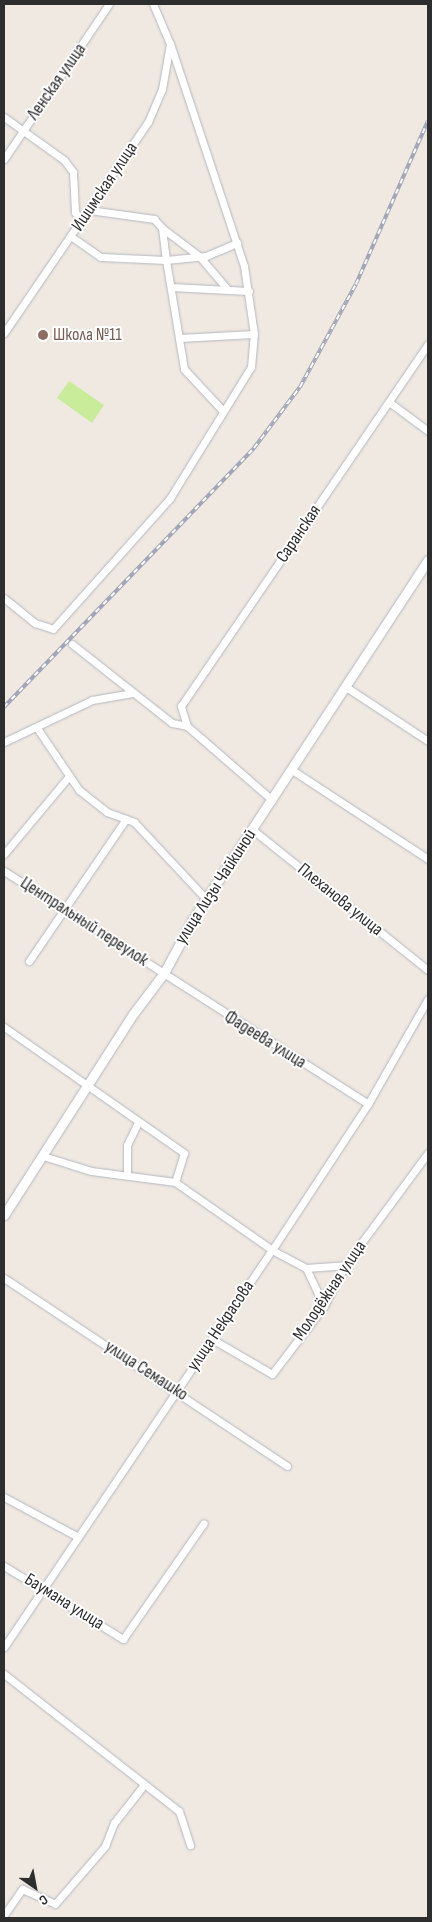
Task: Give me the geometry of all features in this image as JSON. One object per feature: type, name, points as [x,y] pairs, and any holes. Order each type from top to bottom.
[{"type":"street","name":"Ленская улица","points":[[4,159],[109,4]]},
{"type":"street","name":"Ишимская улица","points":[[4,333],[72,237],[148,122],[162,89],[170,44],[166,27],[153,4]]},
{"type":"street","points":[[4,598],[35,623],[54,629],[170,498],[250,367],[254,334],[249,291],[237,243],[170,44]]},
{"type":"street","points":[[4,117],[64,160],[73,172],[75,212],[82,221]]},
{"type":"street","points":[[90,210],[154,219],[162,228],[200,257],[228,290]]},
{"type":"street","points":[[162,228],[178,338],[187,373],[223,411]]},
{"type":"street","points":[[72,237],[101,257],[166,260],[200,257],[237,243]]},
{"type":"street","points":[[170,287],[249,291]]},
{"type":"street","points":[[178,338],[254,334]]},
{"type":"street","name":"Саранская","points":[[188,726],[181,706],[428,344]]},
{"type":"street","points":[[388,402],[428,430]]},
{"type":"street","name":"улица Лизы Чайкиной","points":[[4,1215],[43,1156],[87,1083],[164,973],[206,900],[428,560]]},
{"type":"street","points":[[72,644],[132,693],[172,722],[188,726],[272,800]]},
{"type":"street","points":[[346,687],[428,741]]},
{"type":"street","points":[[4,742],[92,700],[132,693]]},
{"type":"street","points":[[36,728],[78,790],[102,809],[134,822],[206,900]]},
{"type":"street","points":[[292,770],[428,859]]},
{"type":"street","points":[[4,854],[69,776]]},
{"type":"street","points":[[29,961],[67,910],[126,819]]},
{"type":"street","name":"Плеханова улица","points":[[253,830],[428,970]]},
{"type":"street","name":"Центральный переулок","points":[[4,870],[164,973]]},
{"type":"street","name":"Фадеева улица","points":[[164,973],[368,1104]]},
{"type":"street","name":"улица Некрасова","points":[[4,1647],[272,1250],[368,1104],[428,999]]},
{"type":"street","points":[[4,1027],[87,1083],[138,1122],[184,1153],[175,1182]]},
{"type":"street","points":[[127,1174],[127,1145],[138,1122]]},
{"type":"street","name":"Молодёжная улица","points":[[212,1339],[272,1374],[324,1306],[345,1265],[428,1153]]},
{"type":"street","points":[[43,1156],[91,1171],[127,1174],[175,1182],[272,1250],[306,1268],[345,1265]]},
{"type":"street","points":[[306,1268],[324,1306]]},
{"type":"street","name":"улица Семашко","points":[[4,1278],[287,1466]]},
{"type":"street","points":[[4,1497],[78,1537]]},
{"type":"street","name":"Баумана улица","points":[[4,1566],[44,1588],[123,1639],[204,1523]]},
{"type":"street","points":[[4,1674],[143,1786],[179,1811],[185,1821],[190,1845]]},
{"type":"street","points":[[4,1915],[22,1889],[55,1904],[105,1846],[114,1823],[143,1786]]},
{"type":"green space","points":[[69,381],[104,405],[92,423],[57,398]]},
{"type":"railway","points":[[4,707],[254,448],[300,387],[356,284],[428,121]]},
{"type":"place","name":"Школа №11","points":[[43,335]]}]
